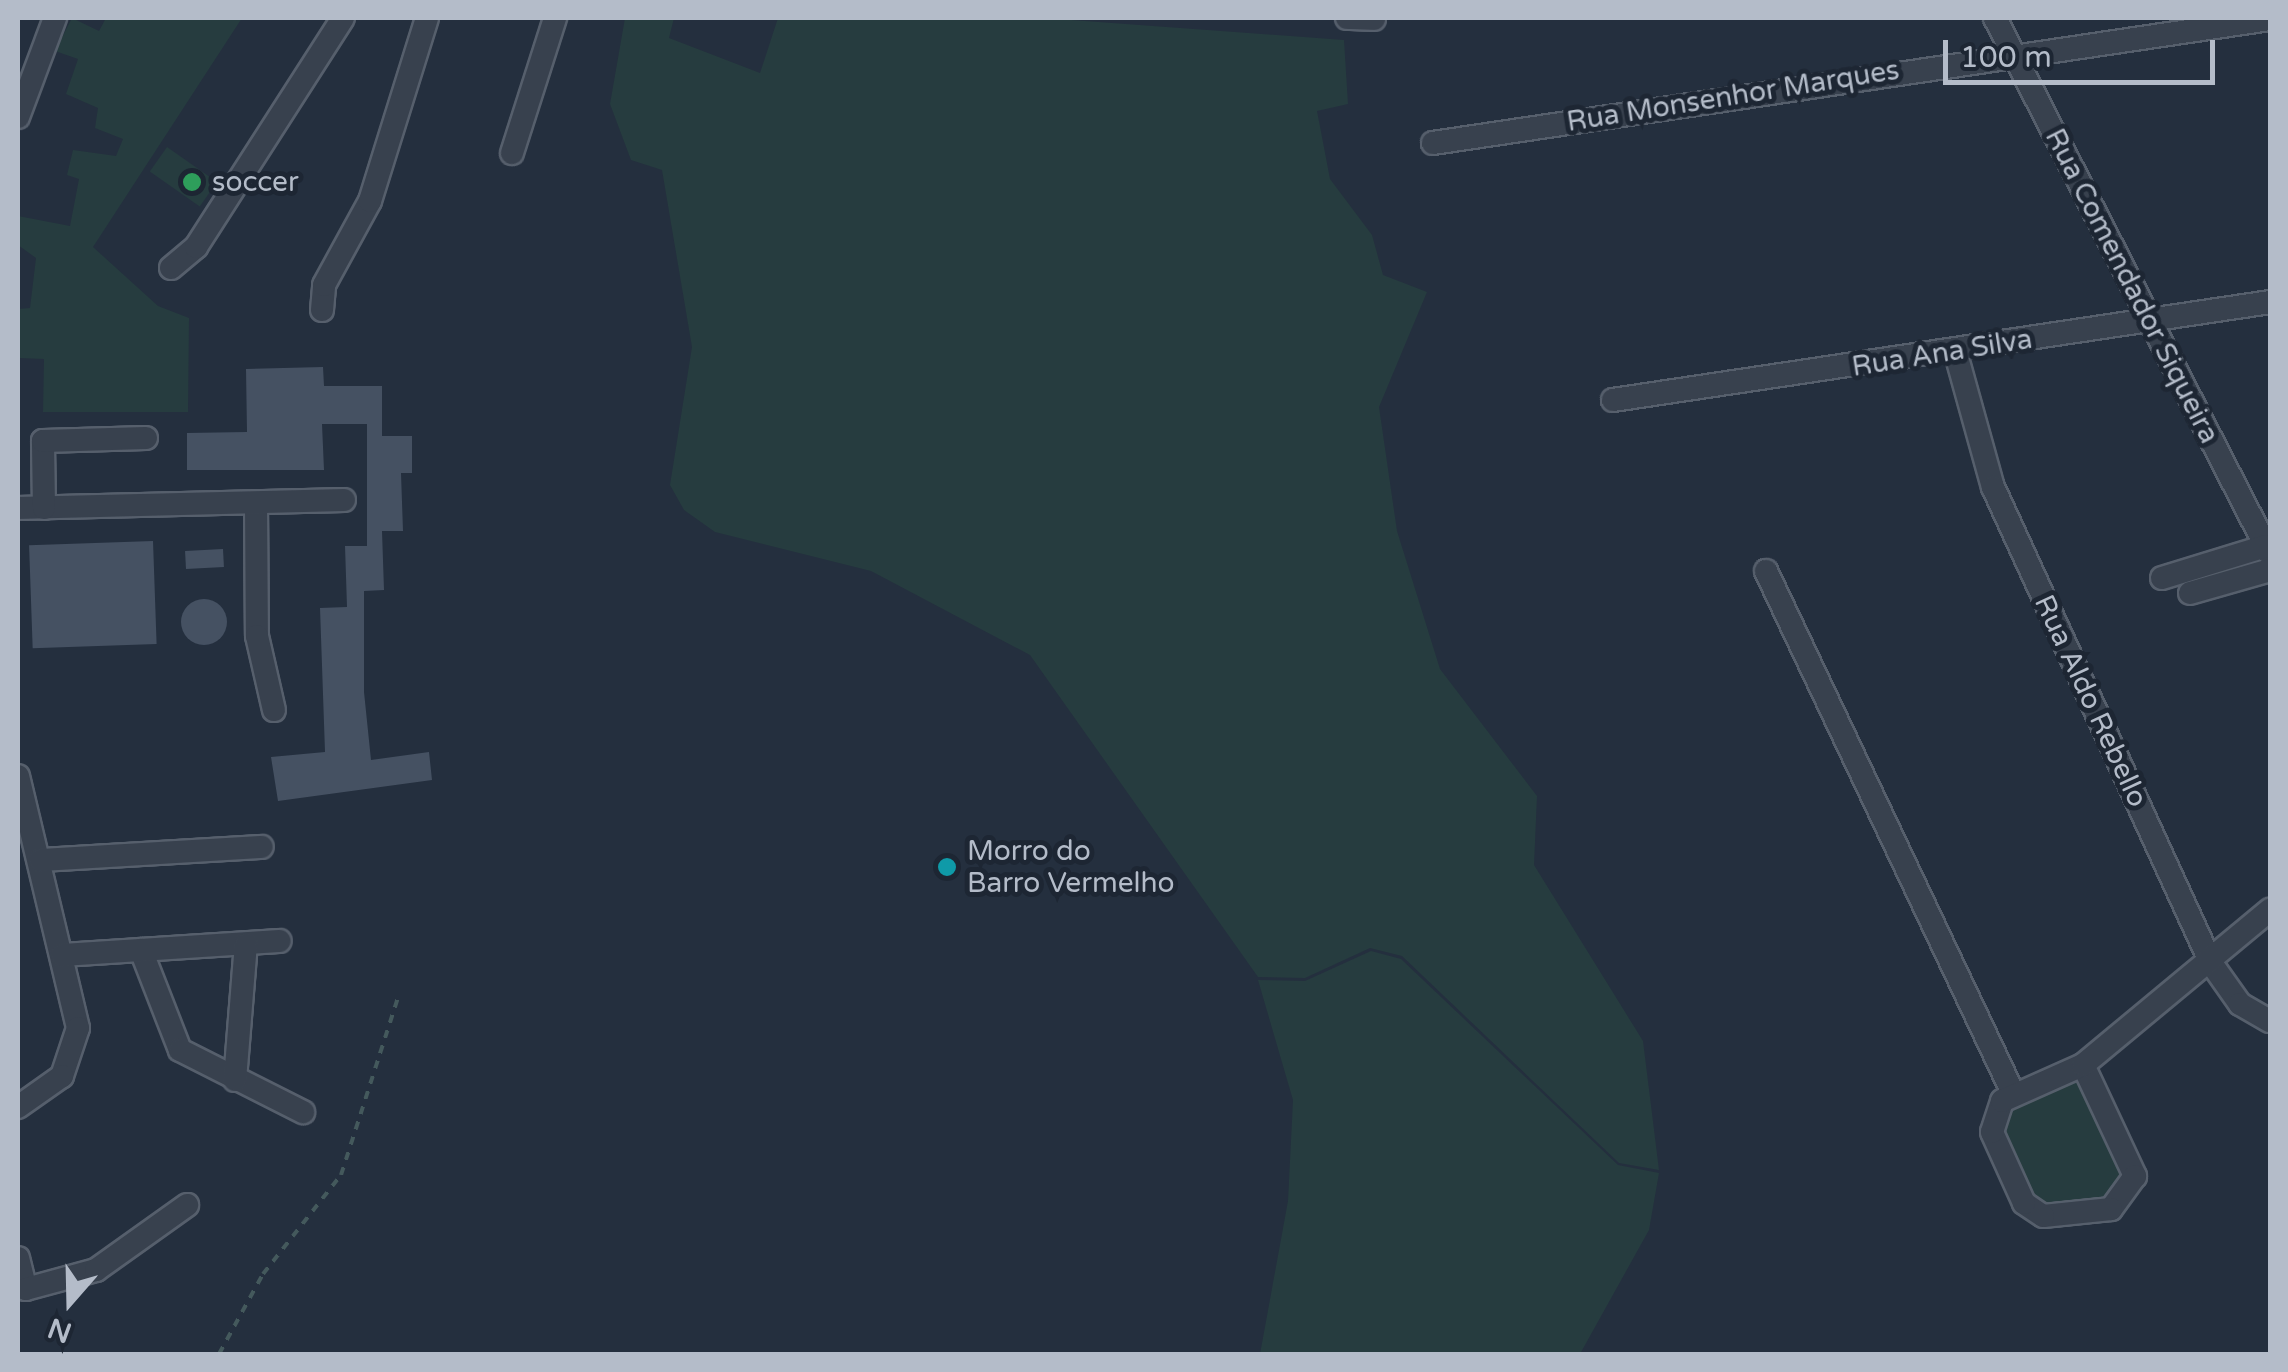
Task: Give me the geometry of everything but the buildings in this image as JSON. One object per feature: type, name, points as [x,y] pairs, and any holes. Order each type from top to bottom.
[{"type":"street","points":[[18,117],[54,18]]},
{"type":"street","points":[[172,268],[196,247],[343,18]]},
{"type":"street","points":[[322,310],[324,285],[370,200],[427,18]]},
{"type":"street","points":[[512,153],[555,18]]},
{"type":"street","points":[[1347,18],[1374,19]]},
{"type":"street","name":"Rua Comendador Siqueira","points":[[1995,18],[2269,557]]},
{"type":"street","name":"Rua Monsenhor Marques","points":[[1433,143],[2169,24],[2270,19]]},
{"type":"street","points":[[18,37],[41,46]]},
{"type":"street","name":"Rua Ana Silva","points":[[1614,400],[1956,354],[2148,318],[2270,302]]},
{"type":"street","name":"Rua Aldo Rebello","points":[[1956,354],[1993,487],[2211,964],[2240,1004],[2270,1021]]},
{"type":"street","points":[[44,508],[42,441],[146,438]]},
{"type":"street","points":[[18,508],[344,500]]},
{"type":"street","points":[[256,503],[257,636],[274,710]]},
{"type":"street","points":[[2162,578],[2269,557]]},
{"type":"street","points":[[2190,593],[2269,557]]},
{"type":"street","points":[[1766,572],[2013,1094]]},
{"type":"street","points":[[18,776],[77,1007],[75,1052],[48,1092],[18,1107]]},
{"type":"street","points":[[40,860],[262,847]]},
{"type":"street","points":[[2083,1064],[2135,1176],[2111,1209],[2052,1217],[2028,1207],[1992,1132],[1994,1112],[2013,1094],[2083,1064],[2211,964],[2270,910]]},
{"type":"street","points":[[62,954],[280,941]]},
{"type":"street","points":[[235,1080],[246,944]]},
{"type":"street","points":[[141,950],[171,1040],[235,1080],[303,1112]]},
{"type":"street","points":[[18,1258],[22,1290],[96,1270],[187,1205]]},
{"type":"path","points":[[219,1354],[264,1274],[341,1174],[399,994]]},
{"type":"green space","points":[[72,18],[99,31],[106,18],[242,18],[93,247],[158,306],[189,318],[188,412],[43,412],[44,359],[19,358],[18,309],[30,308],[36,258],[18,245],[18,216],[70,226],[79,179],[67,175],[73,150],[116,156],[123,139],[95,128],[98,108],[66,94],[78,59],[55,51]]},
{"type":"green space","points":[[625,18],[674,18],[669,38],[760,73],[778,18],[1044,18],[1344,40],[1348,104],[1317,111],[1330,179],[1372,235],[1383,275],[1427,292],[1379,407],[1397,531],[1440,669],[1537,796],[1534,865],[1643,1041],[1659,1170],[1619,1163],[1402,956],[1370,948],[1305,978],[1258,977],[1030,655],[871,571],[715,532],[684,510],[670,485],[692,347],[662,170],[631,160],[610,104]]},
{"type":"green space","name":"soccer","points":[[167,147],[217,182],[200,207],[150,172]]},
{"type":"green space","points":[[1371,951],[1401,959],[1618,1165],[1659,1173],[1649,1230],[1580,1354],[1260,1354],[1288,1201],[1293,1100],[1258,980],[1305,981]]},
{"type":"green space","points":[[2080,1069],[2131,1172],[2115,1204],[2035,1207],[1999,1128],[2003,1110]]},
{"type":"place","name":"soccer","points":[[192,182]]},
{"type":"place","name":"Morro do Barro Vermelho","points":[[947,867]]}]
